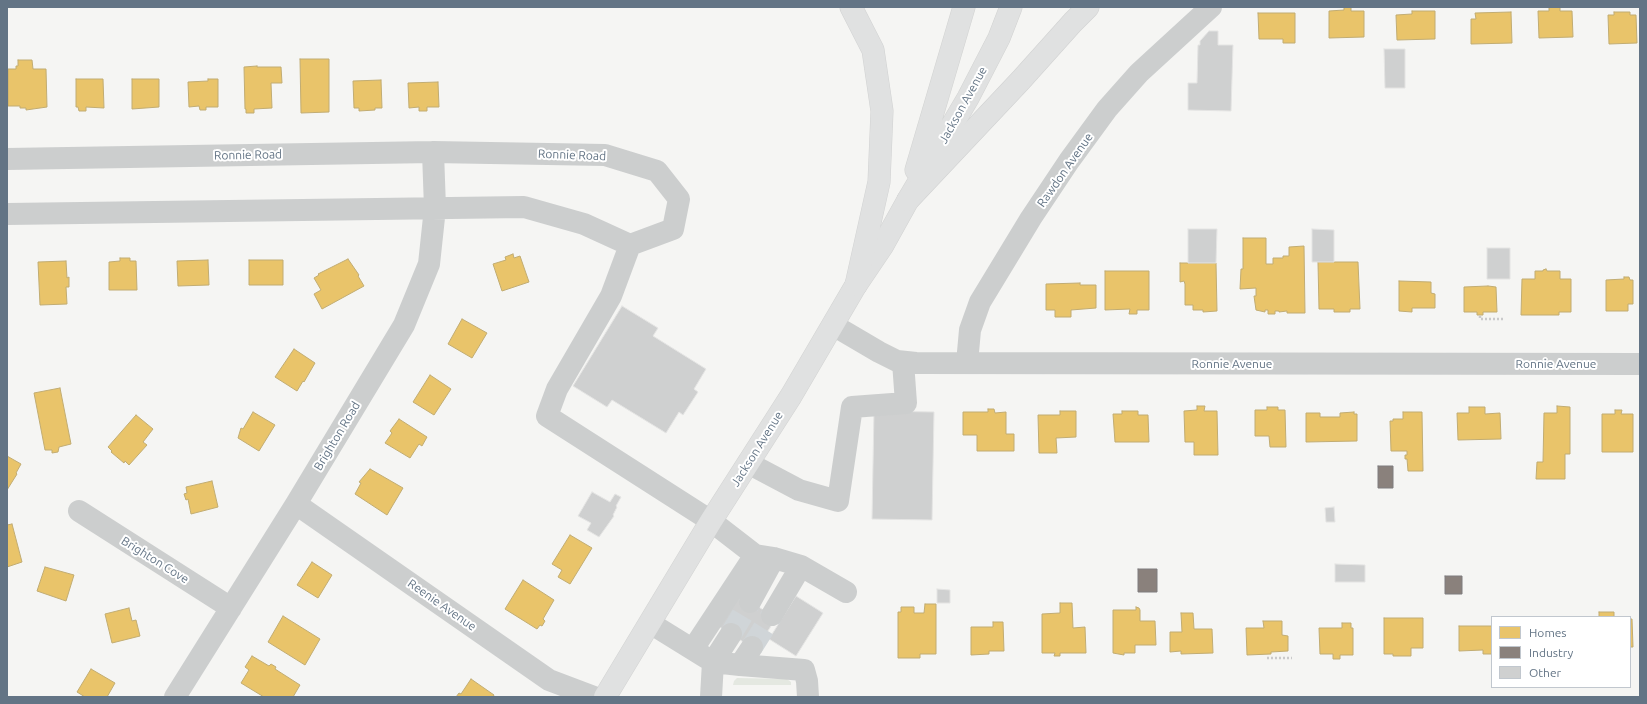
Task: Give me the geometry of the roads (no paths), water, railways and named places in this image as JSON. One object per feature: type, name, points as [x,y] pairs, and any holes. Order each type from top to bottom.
[{"type":"main road","points":[[851,7],[873,50],[882,111],[879,182],[856,285]]},
{"type":"main road","name":"Jackson Avenue","points":[[908,200],[964,7]]},
{"type":"main road","name":"Jackson Avenue","points":[[605,697],[856,285],[883,245],[968,98],[999,38],[1011,7]]},
{"type":"main road","points":[[908,200],[1088,7]]},
{"type":"street","name":"Rawdon Avenue","points":[[967,363],[970,330],[980,302],[1031,218],[1069,161],[1107,109],[1138,73],[1211,7]]},
{"type":"street","name":"Ronnie Road","points":[[7,160],[433,152],[605,155],[657,171],[679,199],[673,229],[630,245]]},
{"type":"street","name":"Brighton Road","points":[[175,697],[296,504],[404,325],[429,264],[435,208],[433,152]]},
{"type":"street","points":[[7,214],[524,207],[584,224],[630,245],[611,296],[557,389],[547,416],[711,521],[764,557],[801,566],[846,592]]},
{"type":"street","name":"Ronnie Avenue","points":[[833,325],[897,361],[916,363],[1640,364]]},
{"type":"street","points":[[748,463],[799,490],[838,501],[852,407],[906,403],[903,362]]},
{"type":"street","name":"Reenie Avenue","points":[[296,504],[549,680],[594,697]]},
{"type":"street","name":"Brighton Cove","points":[[79,511],[231,608]]},
{"type":"street","points":[[750,602],[764,557]]},
{"type":"street","points":[[693,649],[764,557]]},
{"type":"street","points":[[772,615],[801,566]]},
{"type":"street","points":[[650,623],[713,662],[746,656],[804,670],[807,681],[808,697]]},
{"type":"street","points":[[711,697],[713,662],[731,634]]},
{"type":"tunnel","points":[[731,634],[750,602]]},
{"type":"tunnel","points":[[752,647],[772,615]]}]
